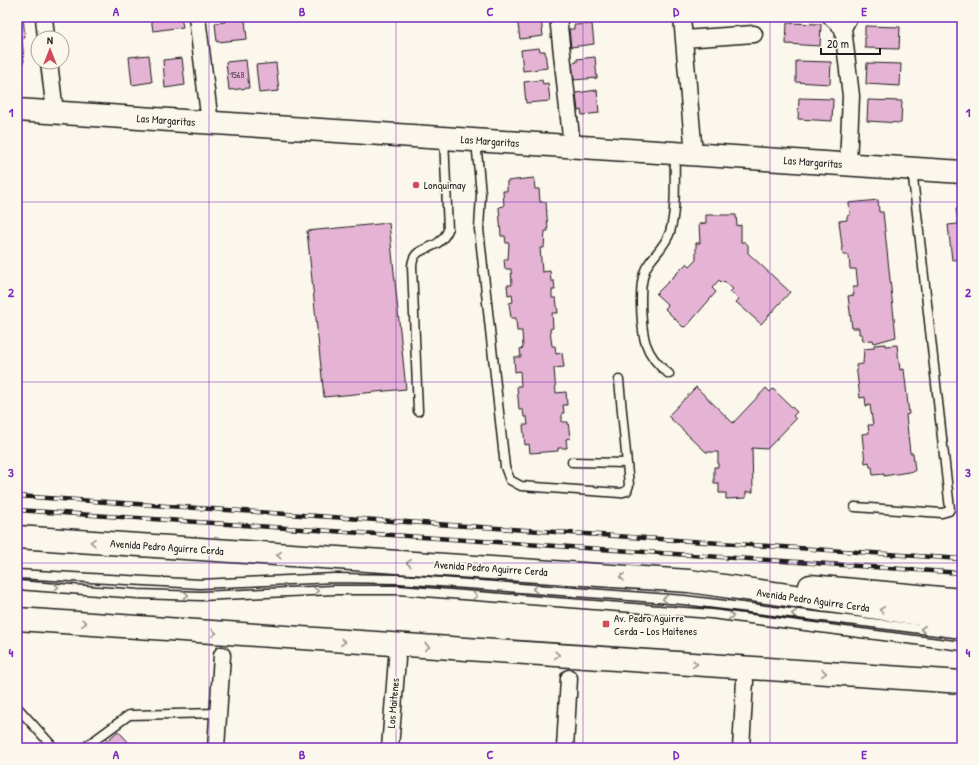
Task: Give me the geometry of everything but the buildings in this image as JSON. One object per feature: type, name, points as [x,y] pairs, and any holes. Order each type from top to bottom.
[{"type":"main road","name":"Las Margaritas","points":[[17,110],[962,172]]},
{"type":"main road","name":"Avenida Pedro Aguirre Cerda","points":[[17,537],[689,581],[853,606],[962,620]]},
{"type":"main road","points":[[689,581],[777,583],[962,600]]},
{"type":"main road","points":[[17,619],[962,682]]},
{"type":"street","points":[[44,17],[45,30]]},
{"type":"street","points":[[197,17],[210,123]]},
{"type":"street","points":[[558,17],[572,146]]},
{"type":"street","points":[[682,17],[684,39],[684,153]]},
{"type":"street","points":[[831,17],[846,23],[851,96],[848,164]]},
{"type":"street","points":[[684,39],[754,34]]},
{"type":"street","points":[[50,70],[55,112]]},
{"type":"street","points":[[216,748],[222,655]]},
{"type":"street","name":"Los Maitenes","points":[[390,748],[397,659]]},
{"type":"street","points":[[565,748],[569,678]]},
{"type":"street","points":[[741,748],[745,681]]},
{"type":"lane","points":[[418,411],[412,259],[416,253],[435,246],[441,241],[448,230],[444,138]]},
{"type":"lane","points":[[476,140],[481,194],[478,229],[506,474],[510,480],[521,486],[624,492],[629,488],[619,380]]},
{"type":"lane","points":[[669,374],[652,357],[643,339],[641,288],[646,269],[666,241],[669,233],[684,153]]},
{"type":"lane","points":[[855,507],[942,513],[949,511],[950,508],[912,168]]},
{"type":"lane","points":[[572,462],[627,463]]},
{"type":"lane","points":[[17,574],[200,584],[334,578],[407,580],[684,600],[962,634]]},
{"type":"lane","points":[[17,585],[194,596],[334,590],[398,590],[711,614],[962,646]]},
{"type":"lane","points":[[17,707],[54,748]]},
{"type":"lane","points":[[84,748],[129,714],[218,713]]},
{"type":"railway","points":[[17,496],[962,559]]},
{"type":"railway","points":[[17,510],[962,573]]},
{"type":"place","name":"Lonquimay","points":[[416,185]]},
{"type":"place","name":"Av. Pedro Aguirre Cerda - Los Maitenes","points":[[606,624]]}]
